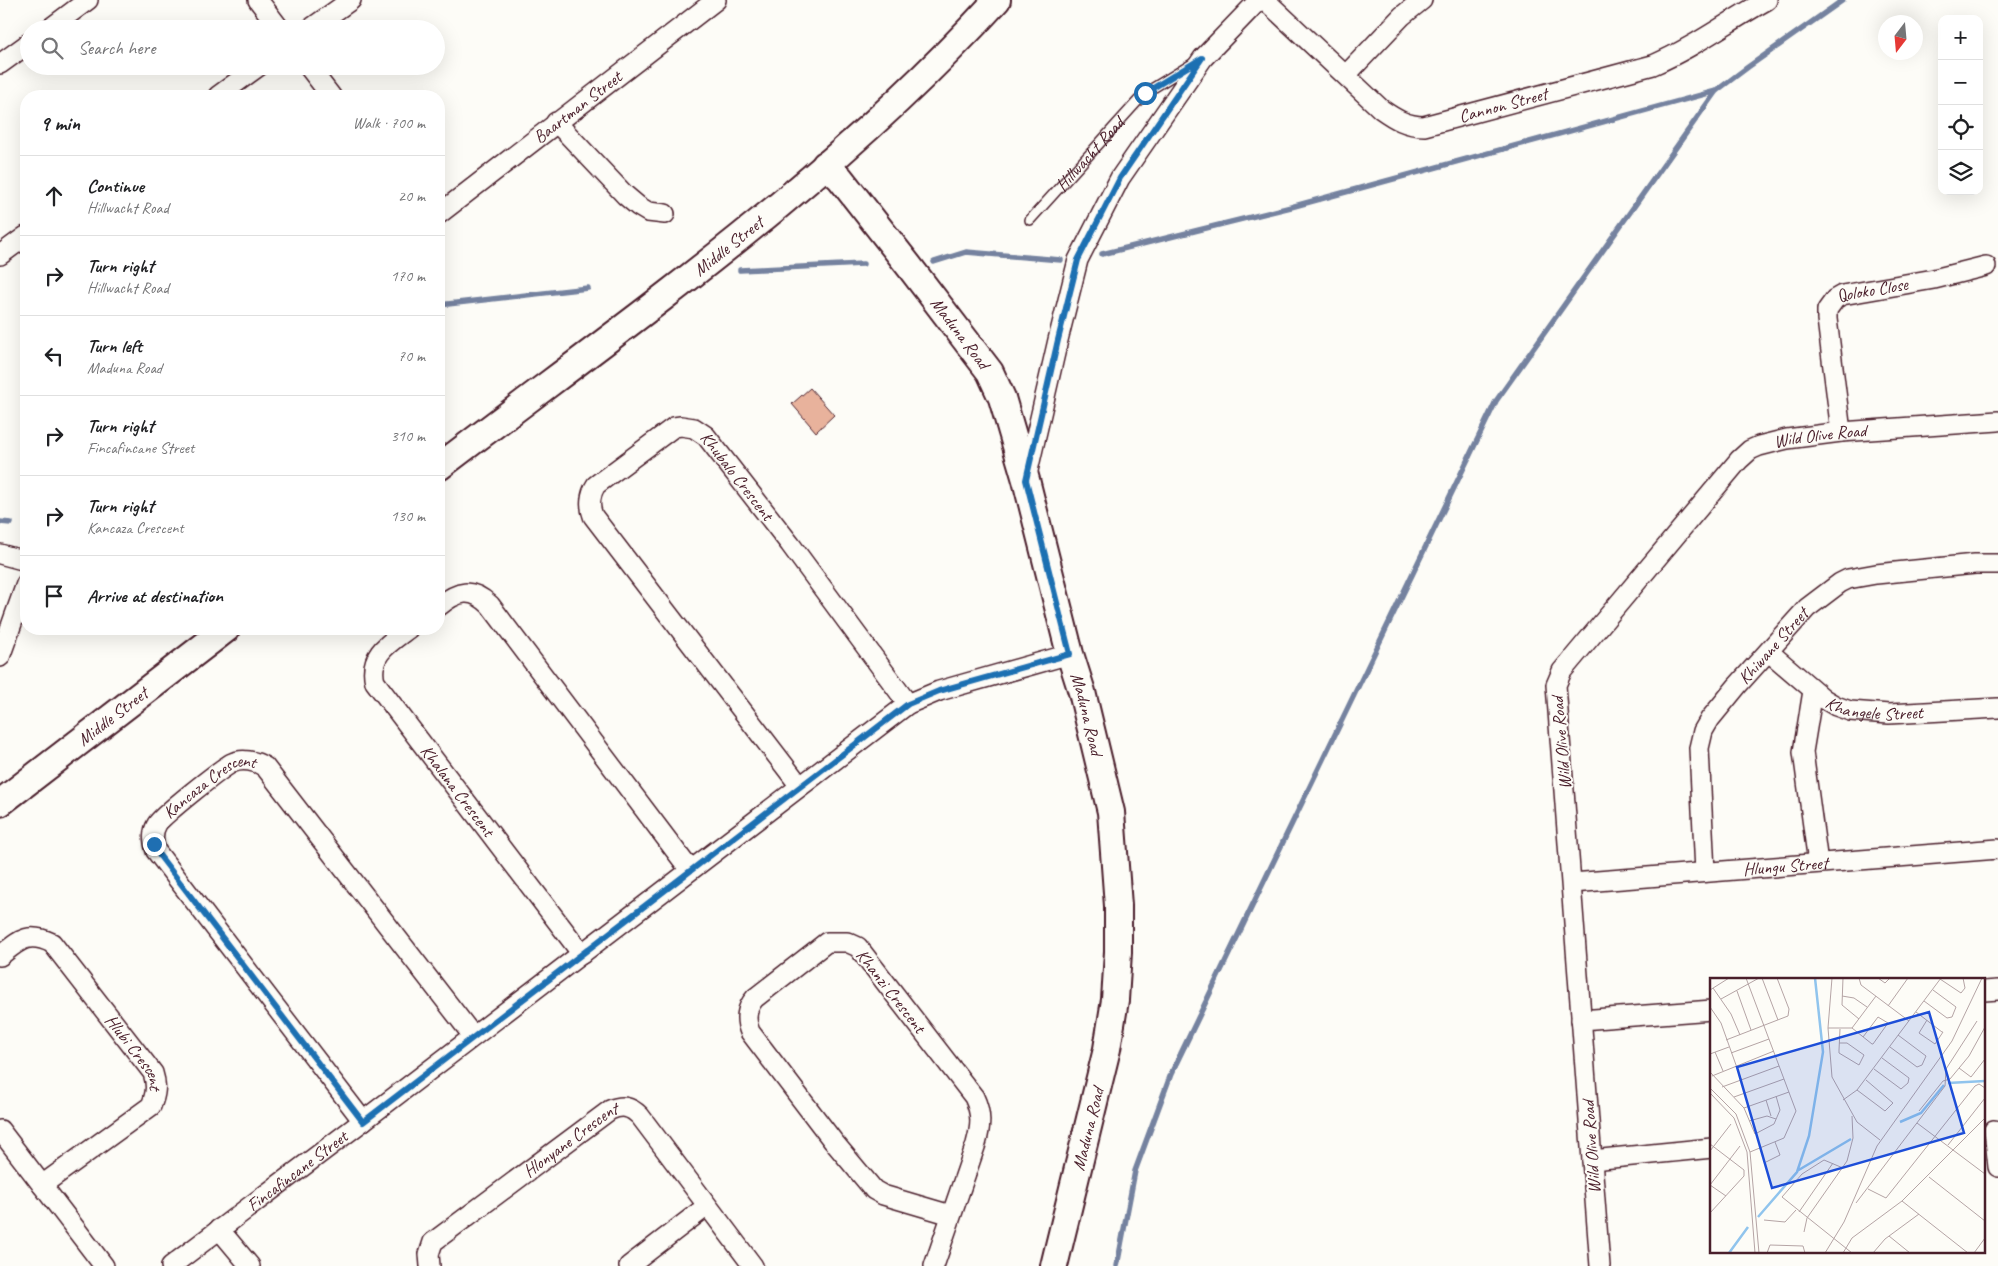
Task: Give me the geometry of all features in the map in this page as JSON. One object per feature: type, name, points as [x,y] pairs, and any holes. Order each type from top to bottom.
[{"type":"street","points":[[61,20],[88,0]]},
{"type":"street","points":[[258,0],[273,20]]},
{"type":"street","points":[[323,20],[351,0]]},
{"type":"street","name":"Baartman Street","points":[[445,209],[716,0]]},
{"type":"street","name":"Middle Street","points":[[445,462],[723,250],[797,191],[876,121],[997,0]]},
{"type":"street","name":"Hillwacht Road","points":[[1026,480],[1078,260],[1120,178],[1202,58],[1259,0]]},
{"type":"street","name":"Cannon Street","points":[[1265,0],[1390,115],[1404,123],[1424,126],[1653,65],[1686,50],[1728,22],[1767,0]]},
{"type":"street","points":[[1346,75],[1402,16],[1422,0]]},
{"type":"street","points":[[0,64],[20,50]]},
{"type":"street","points":[[226,90],[247,75]]},
{"type":"street","points":[[315,75],[326,90]]},
{"type":"street","points":[[556,122],[631,200],[648,212],[665,214]]},
{"type":"street","name":"Maduna Road","points":[[825,165],[840,178],[910,266],[990,372],[1002,398],[1026,480],[1070,654],[1082,692],[1111,812],[1118,906],[1115,1000],[1107,1049],[1054,1266]]},
{"type":"street","points":[[0,255],[20,240]]},
{"type":"street","name":"Qoloko Close","points":[[1841,432],[1827,319],[1827,310],[1835,299],[1850,293],[1934,279],[1986,266]]},
{"type":"street","name":"Wild Olive Road","points":[[1600,1266],[1556,685],[1562,671],[1744,456],[1759,446],[1771,442],[1841,432],[1998,421]]},
{"type":"street","name":"Khubalo Crescent","points":[[800,786],[593,516],[591,502],[596,485],[674,427],[687,426],[700,431],[726,461],[790,544],[908,704]]},
{"type":"street","points":[[0,554],[20,559]]},
{"type":"street","name":"Khiwane Street","points":[[1705,872],[1699,748],[1703,731],[1716,712],[1807,608],[1825,593],[1848,579],[1966,564],[1998,564]]},
{"type":"street","points":[[445,602],[453,596],[464,593],[476,595],[490,605],[690,870]]},
{"type":"street","points":[[0,657],[20,601]]},
{"type":"street","name":"Middle Street","points":[[0,803],[218,635]]},
{"type":"street","name":"Khalana Crescent","points":[[401,635],[376,657],[373,671],[375,682],[582,954]]},
{"type":"street","name":"Khangele Street","points":[[1769,652],[1813,691],[1836,706],[1869,714],[1998,708]]},
{"type":"street","name":"Fincafincane Street","points":[[170,1266],[363,1122],[908,704],[939,691],[1070,654]]},
{"type":"street","points":[[1813,691],[1803,752],[1818,863]]},
{"type":"street","name":"Kancaza Crescent","points":[[363,1122],[156,851],[154,834],[158,821],[219,772],[233,762],[241,761],[253,761],[265,767],[473,1036]]},
{"type":"street","name":"Hlungu Street","points":[[1572,883],[1998,849]]},
{"type":"street","name":"Hlubi Crescent","points":[[0,956],[22,939],[39,938],[52,943],[153,1073],[155,1080],[156,1090],[151,1106],[42,1186]]},
{"type":"street","name":"Khanzi Crescent","points":[[934,1266],[978,1136],[981,1117],[979,1108],[974,1097],[858,947],[847,942],[827,942],[755,998],[751,1003],[746,1018],[750,1032],[833,1141],[874,1190],[883,1195],[951,1215]]},
{"type":"street","points":[[1581,1020],[1710,1010]]},
{"type":"street","name":"Hlonyane Crescent","points":[[430,1266],[429,1254],[433,1242],[610,1110],[617,1107],[630,1108],[640,1116],[753,1266]]},
{"type":"street","points":[[0,1130],[104,1266]]},
{"type":"street","points":[[1992,1130],[1998,1166]]},
{"type":"street","points":[[1592,1160],[1710,1148]]},
{"type":"street","points":[[629,1266],[707,1206]]},
{"type":"street","points":[[220,1229],[250,1266]]},
{"type":"lane","name":"Hillwacht Road","points":[[1030,220],[1145,93],[1202,58]]},
{"type":"building","points":[[810,388],[834,415],[816,432],[792,404]]},
{"type":"waterway","points":[[1117,1266],[1135,1171],[1171,1074],[1496,401],[1716,91],[1843,0]]},
{"type":"waterway","points":[[1102,254],[1291,207],[1716,91]]},
{"type":"waterway","points":[[934,262],[966,252],[1061,260]]},
{"type":"waterway","points":[[740,270],[863,264]]},
{"type":"waterway","points":[[445,304],[588,288]]},
{"type":"waterway","points":[[0,522],[11,523]]},
{"type":"route","points":[[154,844],[156,851],[363,1122],[908,704],[922,696],[1070,654],[1026,480],[1078,260],[1120,178],[1202,58],[1145,93]]}]
